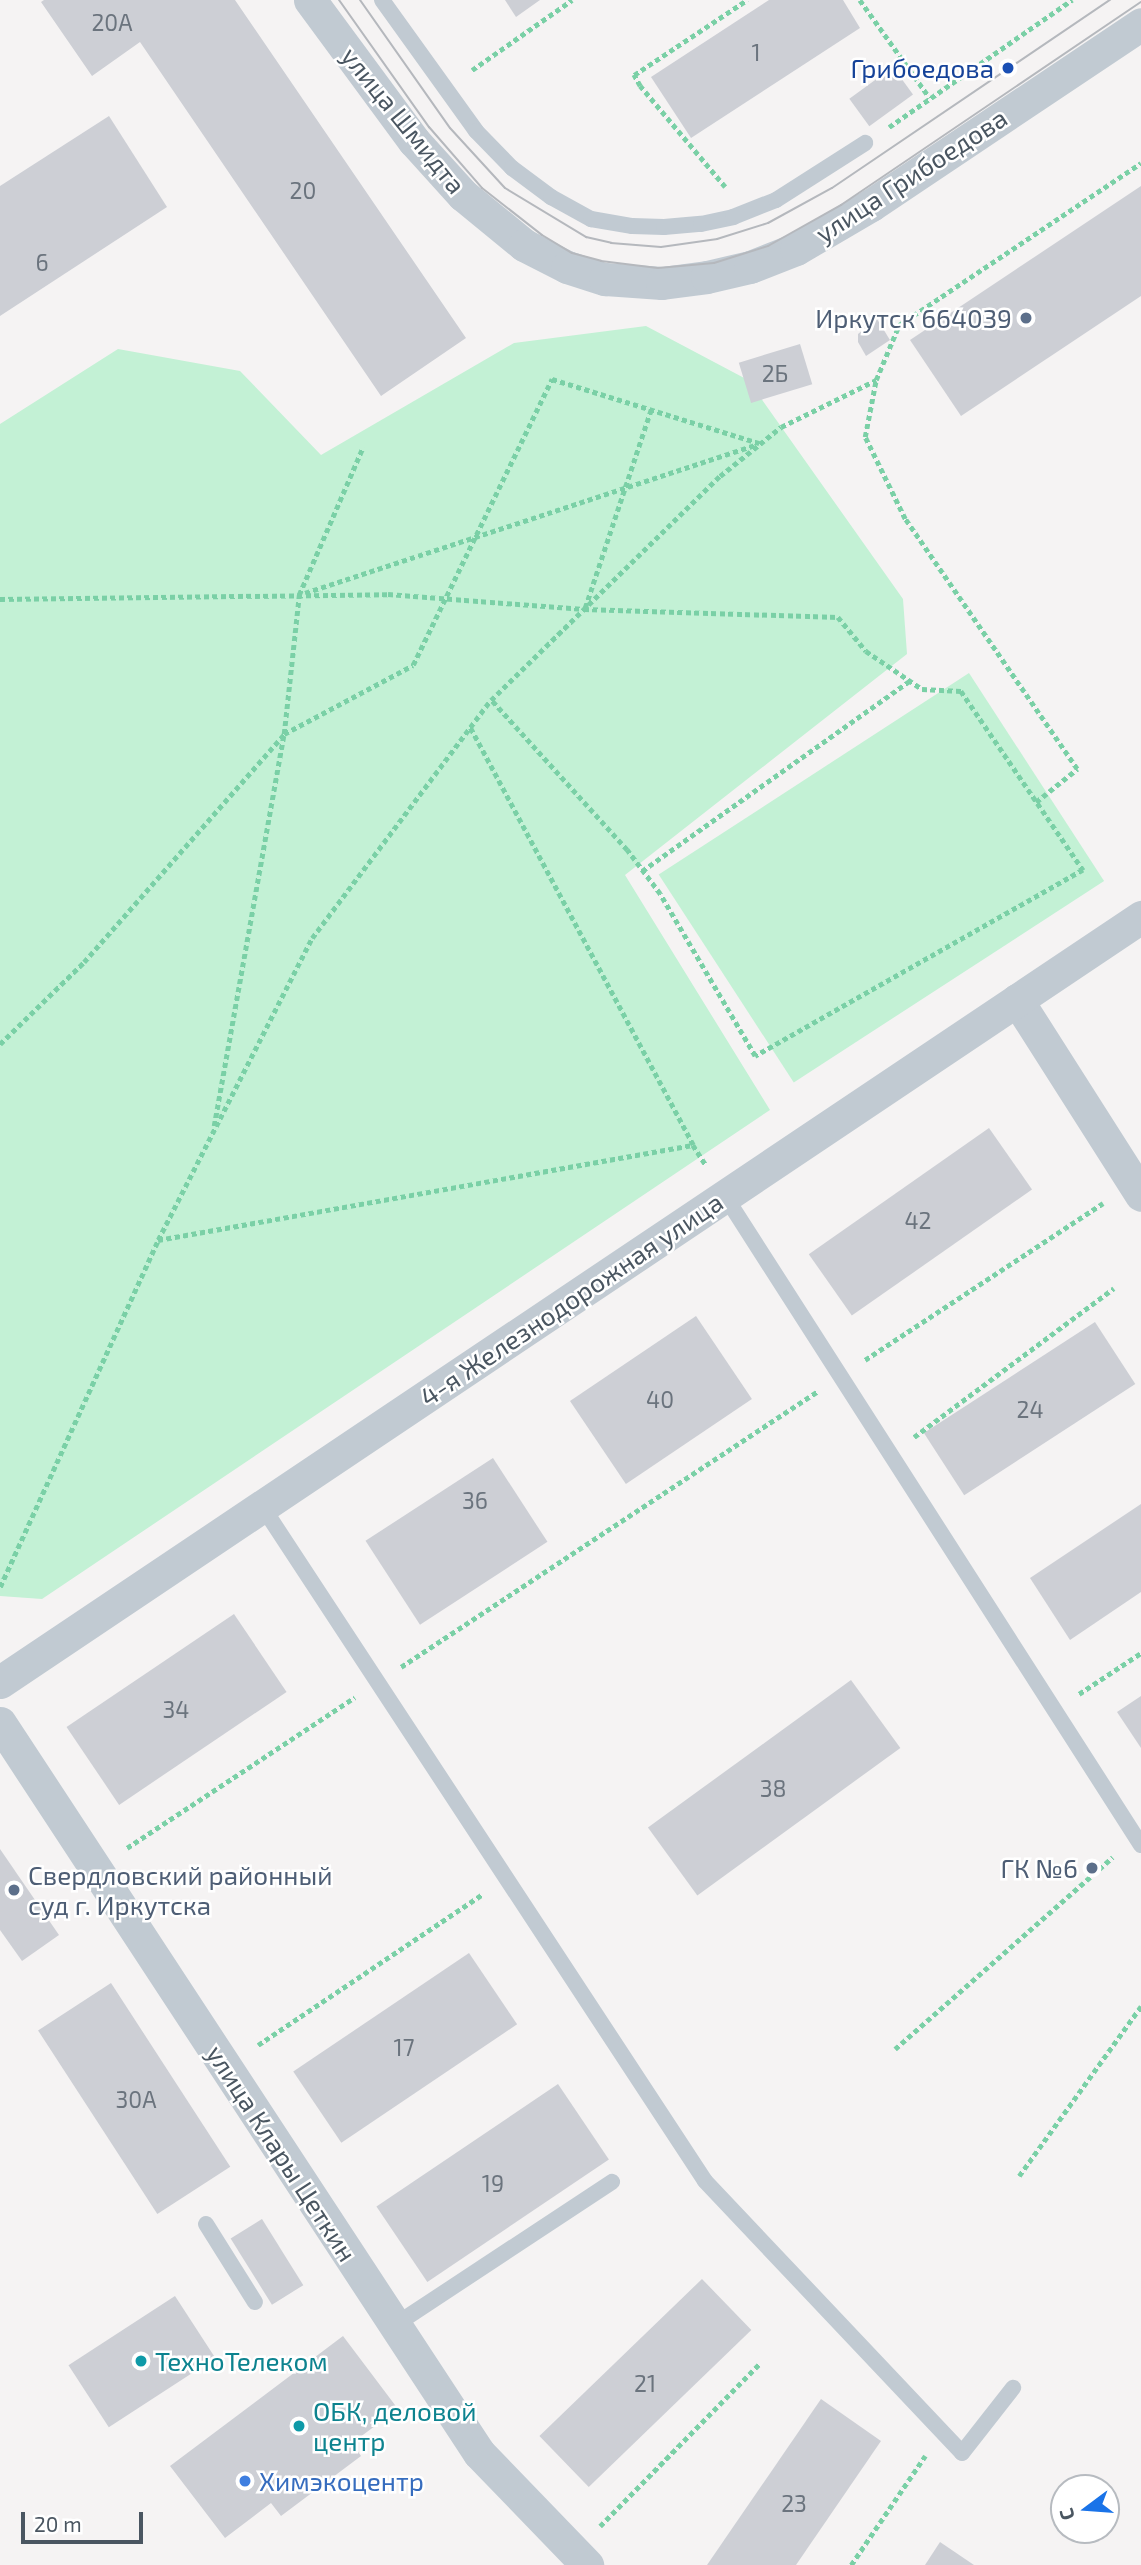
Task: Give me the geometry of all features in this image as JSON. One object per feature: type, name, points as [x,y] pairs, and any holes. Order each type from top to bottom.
[{"type":"street","name":"улица Шмидта","points":[[310,0],[414,141],[463,195],[524,245],[567,267],[606,279],[662,282]]},
{"type":"street","name":"улица Грибоедова","points":[[662,282],[707,277],[750,267],[796,248],[871,205],[1141,24]]},
{"type":"street","name":"4-я Железнодорожная улица","points":[[0,1682],[1141,917]]},
{"type":"street","points":[[1017,1000],[1141,1195]]},
{"type":"street","name":"улица Клары Цеткин","points":[[0,1723],[479,2453],[581,2559]]},
{"type":"lane","points":[[382,0],[476,131],[531,183],[591,219],[632,226],[664,227],[701,224],[733,217],[776,200],[865,143]]},
{"type":"lane","points":[[725,1196],[1138,1841]]},
{"type":"lane","points":[[262,1506],[705,2180],[962,2453],[1013,2388]]},
{"type":"lane","points":[[395,2325],[612,2182]]},
{"type":"lane","points":[[205,2224],[256,2302]]},
{"type":"path","points":[[472,70],[572,0]]},
{"type":"path","points":[[725,187],[640,86],[634,75],[747,0]]},
{"type":"path","points":[[860,0],[930,98]]},
{"type":"path","points":[[865,143],[1072,0]]},
{"type":"path","points":[[1036,802],[1076,769],[905,519],[865,436],[876,380],[899,325],[1141,163]]},
{"type":"path","points":[[0,1044],[83,962],[284,734],[413,664],[552,379],[760,444]]},
{"type":"path","points":[[0,1587],[158,1240],[313,939],[491,700],[720,476],[781,427],[876,380]]},
{"type":"path","points":[[584,609],[651,410]]},
{"type":"path","points":[[299,595],[760,444]]},
{"type":"path","points":[[213,1132],[284,734],[299,595],[363,447]]},
{"type":"path","points":[[0,599],[388,594],[584,609],[838,617],[866,651],[922,689],[961,691],[1083,870],[755,1056],[660,894],[491,700]]},
{"type":"path","points":[[642,871],[909,681]]},
{"type":"path","points":[[158,1240],[693,1144],[470,728]]},
{"type":"path","points":[[127,1848],[1104,1202]]},
{"type":"path","points":[[890,1454],[1114,1288]]},
{"type":"path","points":[[1055,1710],[1141,1653]]},
{"type":"path","points":[[895,2049],[1138,1841]]},
{"type":"path","points":[[257,2046],[507,1878]]},
{"type":"path","points":[[1019,2176],[1141,2006]]},
{"type":"path","points":[[581,2559],[759,2364]]},
{"type":"path","points":[[850,2565],[941,2431]]},
{"type":"green space","points":[[646,326],[748,380],[903,599],[907,654],[625,875],[770,1110],[42,1599],[0,1596],[0,424],[118,349],[240,371],[321,455],[514,343]]},
{"type":"green space","points":[[969,673],[1104,881],[794,1083],[659,875]]},
{"type":"building","points":[[235,0],[466,338],[381,396],[140,42],[92,76],[41,2]]},
{"type":"building","points":[[505,0],[540,0],[516,17]]},
{"type":"building","points":[[769,0],[843,0],[860,28],[691,138],[651,77]]},
{"type":"building","points":[[893,67],[913,95],[869,126],[849,99]]},
{"type":"building","points":[[109,116],[167,207],[0,316],[0,186]]},
{"type":"building","name":"Иркутск 664039","points":[[1141,186],[1141,296],[961,416],[910,340]]},
{"type":"building","points":[[877,319],[890,340],[866,356],[858,342],[858,334]]},
{"type":"building","points":[[800,344],[812,384],[751,403],[739,363]]},
{"type":"building","points":[[989,1128],[1032,1189],[852,1316],[809,1254]]},
{"type":"building","points":[[696,1316],[752,1399],[626,1484],[570,1401]]},
{"type":"building","points":[[1095,1322],[1135,1384],[964,1495],[924,1433]]},
{"type":"building","points":[[493,1458],[547,1542],[420,1625],[366,1541]]},
{"type":"building","points":[[1141,1504],[1141,1592],[1070,1640],[1030,1578]]},
{"type":"building","points":[[234,1614],[287,1692],[119,1805],[67,1727]]},
{"type":"building","points":[[851,1680],[900,1748],[697,1895],[648,1828]]},
{"type":"building","points":[[1141,1696],[1141,1748],[1117,1712]]},
{"type":"building","name":"Свердловский районный суд г. Иркутска","points":[[0,1849],[59,1935],[22,1961],[0,1930]]},
{"type":"building","points":[[469,1953],[517,2024],[341,2143],[293,2072]]},
{"type":"building","points":[[111,1983],[230,2167],[157,2214],[38,2030]]},
{"type":"building","points":[[558,2084],[609,2159],[427,2282],[376,2206]]},
{"type":"building","points":[[262,2219],[303,2285],[272,2305],[231,2239]]},
{"type":"building","points":[[702,2279],[751,2330],[589,2487],[539,2436]]},
{"type":"building","name":"ТехноТелеком","points":[[175,2296],[215,2358],[109,2427],[68,2365]]},
{"type":"building","name":"ОБК, деловой центр","points":[[343,2336],[398,2409],[352,2443],[361,2456],[281,2516],[271,2503],[225,2538],[170,2466]]},
{"type":"building","points":[[821,2399],[881,2441],[796,2565],[707,2565]]},
{"type":"building","points":[[940,2542],[974,2565],[925,2565]]},
{"type":"tram line","points":[[339,0],[429,127],[482,188],[542,235],[572,253],[601,261],[658,268],[714,263],[768,246],[841,205],[1141,2]]},
{"type":"tram line","points":[[360,0],[450,128],[505,188],[586,237],[611,243],[661,247],[717,239],[768,223],[832,188],[1110,0]]},
{"type":"place","name":"Грибоедова","points":[[1008,68]]},
{"type":"place","name":"Иркутск 664039","points":[[1026,318]]},
{"type":"place","name":"ГК №6","points":[[1092,1868]]},
{"type":"place","name":"Свердловский районный суд г. Иркутска","points":[[14,1890]]},
{"type":"place","name":"ТехноТелеком","points":[[141,2361]]},
{"type":"place","name":"ОБК, деловой центр","points":[[299,2426]]},
{"type":"place","name":"Химэкоцентр","points":[[245,2481]]}]
